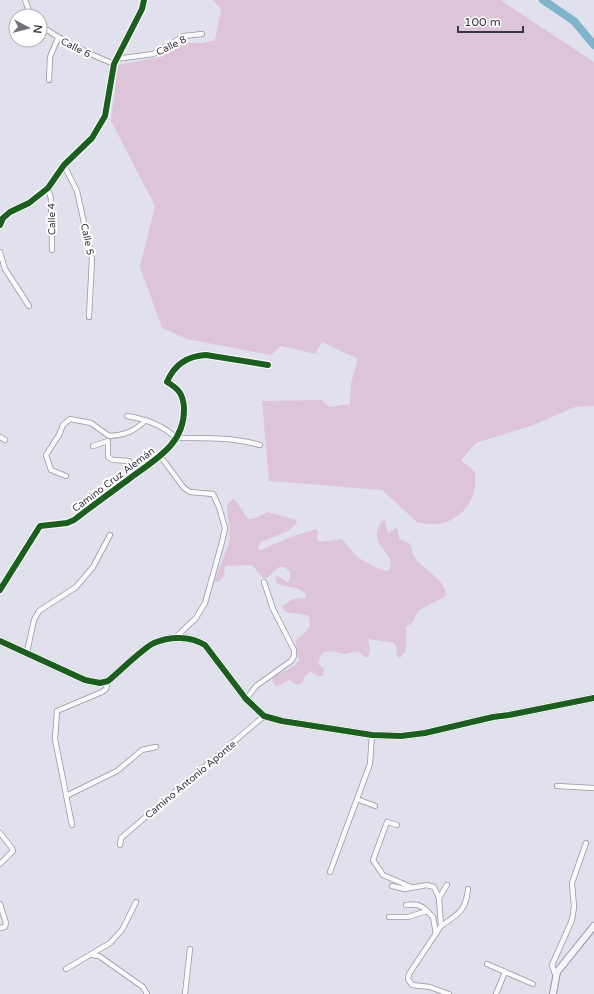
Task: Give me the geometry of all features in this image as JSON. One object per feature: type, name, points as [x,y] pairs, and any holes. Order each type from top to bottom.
[{"type":"main road","points":[[553,994],[556,974],[594,926]]},
{"type":"street","points":[[26,3],[29,0]]},
{"type":"street","points":[[0,225],[3,218],[10,212],[30,203],[48,188],[64,165],[92,138],[105,116],[114,64],[142,10],[144,0]]},
{"type":"street","name":"Calle 6","points":[[48,31],[80,50],[114,64]]},
{"type":"street","name":"Calle 8","points":[[116,59],[153,54],[184,36],[202,34]]},
{"type":"street","points":[[49,80],[50,58],[58,38]]},
{"type":"street","name":"Calle 5","points":[[64,165],[77,191],[92,259],[89,317]]},
{"type":"street","name":"Calle 4","points":[[48,188],[51,199],[52,250]]},
{"type":"street","points":[[0,252],[6,269],[29,306]]},
{"type":"street","name":"Camino Cruz Alemán","points":[[0,590],[40,526],[67,523],[74,520],[160,457],[176,438],[184,423],[184,398],[178,389],[167,382],[171,373],[178,365],[196,356],[206,355],[268,365]]},
{"type":"street","points":[[127,416],[146,420],[168,430],[176,438],[224,438],[244,440],[260,445]]},
{"type":"street","points":[[66,476],[51,470],[46,455],[60,435],[63,425],[70,419],[91,423],[109,436],[128,433],[138,428],[146,420]]},
{"type":"street","points":[[93,446],[108,441],[108,457],[113,460],[129,461],[130,478]]},
{"type":"street","points":[[160,457],[184,488],[190,492],[213,494],[219,507],[225,528],[205,603],[196,618],[175,638]]},
{"type":"street","points":[[27,652],[34,620],[39,611],[76,587],[93,567],[110,535]]},
{"type":"street","points":[[246,699],[256,686],[291,661],[294,656],[294,650],[273,608],[264,582]]},
{"type":"street","points":[[0,640],[85,680],[100,683],[108,681],[153,643],[175,638],[195,639],[205,645],[246,699],[264,716],[282,721],[372,734],[401,736],[425,733],[493,717],[509,716],[594,698]]},
{"type":"street","points":[[72,825],[55,739],[57,711],[102,692],[106,689],[108,681]]},
{"type":"street","name":"Camino Antonio Aponte","points":[[120,845],[121,838],[264,716]]},
{"type":"street","points":[[330,872],[370,764],[372,734]]},
{"type":"street","points":[[66,796],[117,771],[142,750],[156,747]]},
{"type":"street","points":[[556,786],[594,788]]},
{"type":"street","points":[[357,799],[375,806]]},
{"type":"street","points":[[397,825],[387,822],[373,860],[384,875],[413,888]]},
{"type":"street","points":[[0,833],[13,851],[0,864]]},
{"type":"street","points":[[556,974],[552,964],[572,920],[574,907],[572,883],[586,843]]},
{"type":"street","points":[[392,886],[405,889],[427,885],[434,887],[439,898],[441,926]]},
{"type":"street","points":[[439,898],[446,885]]},
{"type":"street","points":[[449,994],[430,987],[412,985],[408,979],[409,974],[441,926],[452,918],[467,903],[468,889]]},
{"type":"street","points":[[66,969],[110,943],[122,930],[136,902]]},
{"type":"street","points":[[0,904],[6,923],[5,927],[0,928]]},
{"type":"street","points":[[406,905],[415,904],[422,906],[433,918],[436,934]]},
{"type":"street","points":[[389,917],[408,917],[426,911]]},
{"type":"street","points":[[185,994],[190,948]]},
{"type":"street","points":[[92,955],[99,956],[143,987],[147,994]]},
{"type":"street","points":[[487,964],[533,984]]},
{"type":"street","points":[[496,994],[505,972]]},
{"type":"shaded area","points":[[213,0],[500,0],[594,62],[594,406],[575,407],[531,426],[476,443],[461,460],[475,472],[472,498],[463,512],[449,521],[440,524],[418,523],[382,490],[269,481],[262,401],[322,400],[329,407],[350,404],[351,383],[358,359],[322,342],[315,354],[281,346],[271,355],[187,339],[162,328],[140,267],[155,206],[111,121],[118,65],[159,57],[184,43],[203,43],[215,40],[221,10]]},
{"type":"shaded area","points":[[233,499],[248,519],[252,519],[268,512],[296,520],[297,523],[288,531],[261,542],[258,548],[261,550],[288,538],[316,529],[318,532],[317,539],[320,542],[342,539],[357,557],[377,568],[387,571],[390,569],[391,561],[377,538],[378,528],[382,521],[385,520],[388,533],[397,527],[399,539],[409,543],[415,558],[440,581],[445,591],[445,597],[419,610],[412,623],[406,627],[406,651],[400,658],[397,656],[396,646],[394,643],[368,639],[370,650],[368,657],[365,657],[359,652],[344,654],[325,652],[322,653],[318,664],[324,669],[323,676],[310,672],[305,676],[300,684],[295,684],[289,680],[278,686],[274,685],[272,680],[278,674],[296,664],[299,660],[295,642],[308,630],[310,622],[309,617],[306,615],[285,612],[282,606],[294,599],[305,598],[306,594],[297,589],[277,584],[275,577],[278,576],[287,582],[290,580],[290,572],[285,567],[279,567],[267,578],[263,578],[253,566],[250,565],[225,566],[224,576],[220,581],[214,582],[229,544],[230,537],[227,508],[228,504]]},
{"type":"waterway","points":[[543,0],[574,21],[594,45]]},
{"type":"cycle path","points":[[0,225],[3,218],[10,212],[29,203],[48,188],[64,165],[92,138],[105,116],[114,64],[142,9],[144,0]]},
{"type":"cycle path","points":[[0,590],[40,526],[67,523],[74,520],[158,458],[174,442],[183,421],[184,408],[180,392],[167,382],[177,366],[193,357],[206,355],[268,365]]},
{"type":"cycle path","points":[[0,641],[85,680],[100,683],[108,681],[154,643],[173,638],[193,640],[205,645],[246,699],[264,716],[282,721],[372,735],[401,736],[425,733],[493,717],[594,698]]}]
